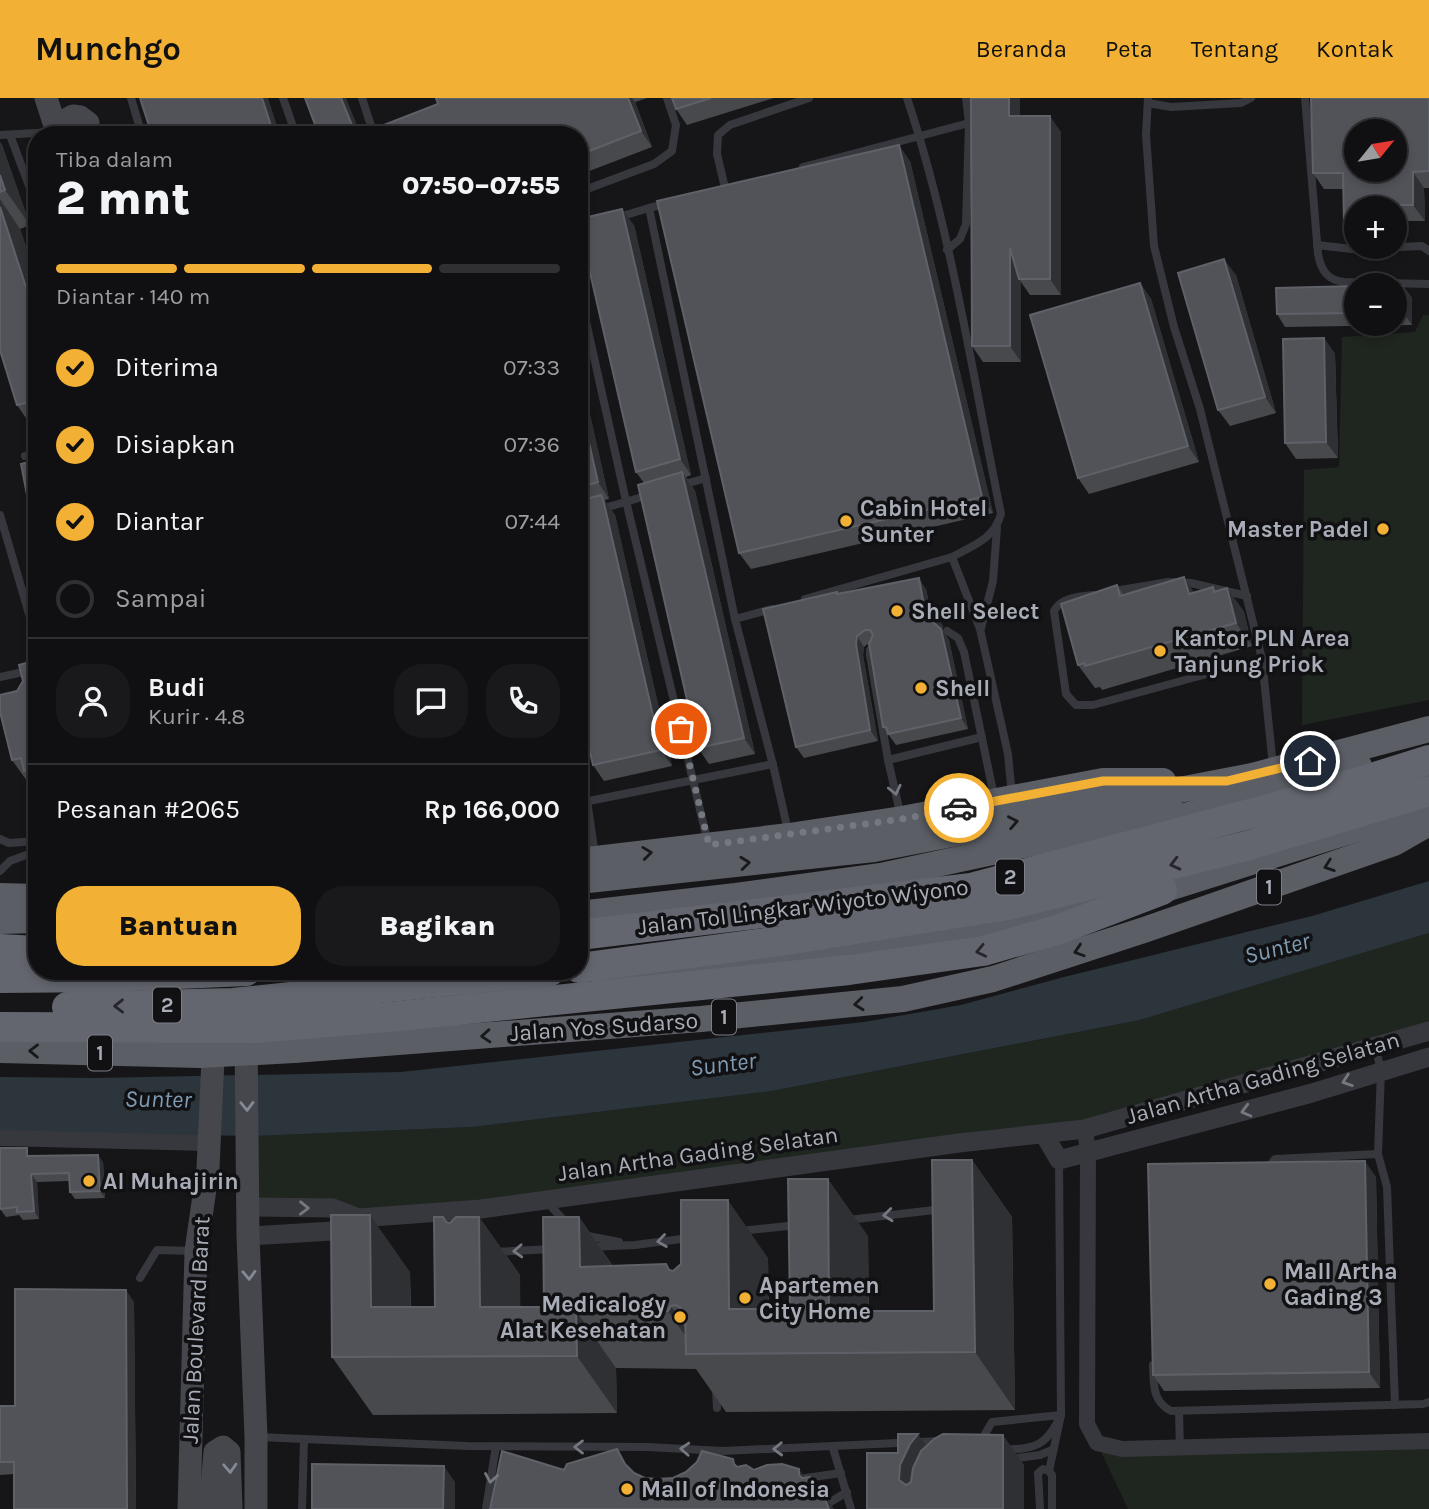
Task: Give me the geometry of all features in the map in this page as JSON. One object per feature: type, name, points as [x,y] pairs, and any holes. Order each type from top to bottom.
[{"type":"highway","points":[[588,880],[874,849],[1227,781],[1429,729]]},
{"type":"highway","points":[[588,913],[860,883],[931,867],[1055,851],[1310,781],[1429,743]]},
{"type":"highway","name":"Jalan Tol Lingkar Wiyoto Wiyono","points":[[588,933],[971,888],[1302,800],[1429,760]]},
{"type":"highway","points":[[736,897],[881,876],[1052,839],[1285,777],[1310,761]]},
{"type":"highway","points":[[588,860],[789,836],[902,819],[1103,781],[1227,781]]},
{"type":"highway","name":"Jalan Tol Lingkar Wiyoto Wiyono","points":[[588,969],[1008,905],[1246,846],[1429,791]]},
{"type":"highway","points":[[0,1026],[255,1028],[463,1011],[849,970],[983,951],[1060,929],[1162,890],[1429,806]]},
{"type":"highway","name":"Jalan Yos Sudarso","points":[[0,1050],[200,1055],[294,1050],[701,1019],[903,999],[993,979],[1144,930],[1394,844],[1429,823]]},
{"type":"highway","points":[[246,1024],[264,1023],[279,1015],[338,1004],[478,997],[810,955],[1162,890]]},
{"type":"highway","points":[[0,896],[28,897]]},
{"type":"highway","points":[[0,921],[28,920]]},
{"type":"highway","points":[[0,949],[28,951]]},
{"type":"highway","name":"2","points":[[0,978],[28,978]]},
{"type":"highway","points":[[321,980],[323,987],[338,1004]]},
{"type":"highway","name":"Jalan Tol Lingkar Wiyoto Wiyono","points":[[0,1009],[233,1003],[482,980]]},
{"type":"highway","points":[[0,1026],[194,1030],[205,1035],[213,1058]]},
{"type":"main road","points":[[46,98],[55,126]]},
{"type":"main road","points":[[80,98],[88,126]]},
{"type":"main road","points":[[60,126],[73,116],[80,117],[87,126]]},
{"type":"main road","name":"Jalan Boulevard Barat","points":[[189,1509],[196,1251],[208,1168],[218,980]]},
{"type":"main road","name":"Jalan Boulevard Barat","points":[[246,980],[248,1236],[256,1437],[256,1509]]},
{"type":"main road","points":[[211,1509],[215,1451],[223,1447],[229,1452],[231,1464],[231,1509]]},
{"type":"street","points":[[1394,844],[1429,833]]},
{"type":"street","name":"Jalan Artha Gading Selatan","points":[[248,1207],[333,1208],[359,1218],[436,1217],[545,1200],[959,1148],[1085,1129],[1429,1031]]},
{"type":"street","name":"Jalan Artha Gading Selatan","points":[[1059,1160],[1312,1093],[1429,1057]]},
{"type":"street","points":[[1085,1129],[1088,1153],[1087,1424],[1097,1443],[1122,1449],[1429,1441]]},
{"type":"street","points":[[1050,1134],[1059,1160]]},
{"type":"street","points":[[0,1139],[209,1141]]},
{"type":"street","name":"Jalan Artha Gading Selatan","points":[[248,1236],[333,1231],[359,1218]]},
{"type":"lane","points":[[131,98],[139,126]]},
{"type":"lane","points":[[283,98],[293,126]]},
{"type":"lane","points":[[362,98],[371,126]]},
{"type":"lane","points":[[588,189],[654,164],[672,151],[676,125],[667,98]]},
{"type":"lane","points":[[725,188],[718,154],[718,135],[730,125],[809,98]]},
{"type":"lane","points":[[907,98],[920,136],[947,250],[1001,514],[997,528],[993,581],[980,629]]},
{"type":"lane","points":[[947,250],[960,239],[966,224],[969,123],[966,98]]},
{"type":"lane","points":[[1251,98],[1241,103],[1183,106],[1148,100],[1146,135],[1156,259],[1200,409],[1262,659],[1273,771]]},
{"type":"lane","points":[[1305,98],[1317,245],[1320,264],[1325,274],[1333,280],[1429,284]]},
{"type":"lane","points":[[790,171],[969,123]]},
{"type":"lane","points":[[28,135],[5,135],[28,187]]},
{"type":"lane","points":[[712,191],[738,185]]},
{"type":"lane","points":[[614,219],[675,202]]},
{"type":"lane","points":[[649,208],[735,620],[789,836]]},
{"type":"lane","points":[[1317,245],[1352,249],[1422,246],[1429,251]]},
{"type":"lane","points":[[588,330],[709,845]]},
{"type":"lane","points":[[24,456],[28,455]]},
{"type":"lane","points":[[679,486],[706,478]]},
{"type":"lane","points":[[589,512],[653,494]]},
{"type":"lane","points":[[0,515],[28,610]]},
{"type":"lane","points":[[798,601],[952,557],[988,537],[997,528]]},
{"type":"lane","points":[[952,557],[980,629],[1008,754],[1003,799]]},
{"type":"lane","points":[[1247,596],[1191,583],[1168,582],[1068,599],[1057,604],[1054,620],[1066,694],[1076,705],[1094,705],[1262,659]]},
{"type":"lane","points":[[735,620],[785,605]]},
{"type":"lane","points":[[947,631],[958,638],[964,652],[982,737],[1003,799]]},
{"type":"lane","points":[[874,647],[870,650],[870,655],[888,760],[902,819]]},
{"type":"lane","points":[[0,677],[28,671]]},
{"type":"lane","points":[[888,760],[982,737]]},
{"type":"lane","points":[[588,803],[773,764]]},
{"type":"lane","points":[[1098,844],[1365,768]]},
{"type":"lane","points":[[0,839],[9,843],[28,842]]},
{"type":"lane","points":[[0,871],[10,860],[28,854]]},
{"type":"lane","points":[[588,969],[1005,915],[1076,900],[1162,890]]},
{"type":"lane","points":[[588,922],[827,893]]},
{"type":"lane","points":[[326,980],[332,992],[339,994],[485,980]]},
{"type":"lane","points":[[1376,1046],[1381,1070],[1378,1154],[1387,1187],[1395,1405]]},
{"type":"lane","points":[[1269,1167],[1275,1159],[1378,1154]]},
{"type":"lane","points":[[1052,1509],[1052,1475],[1049,1471],[1060,1415],[1059,1160]]},
{"type":"lane","points":[[545,1200],[571,1228],[585,1237],[635,1245]]},
{"type":"lane","points":[[836,1221],[956,1208]]},
{"type":"lane","points":[[729,1233],[809,1224]]},
{"type":"lane","points":[[582,1248],[635,1245],[702,1236]]},
{"type":"lane","points":[[490,1264],[490,1252],[569,1248]]},
{"type":"lane","points":[[140,1278],[158,1250],[196,1251]]},
{"type":"lane","points":[[1153,1351],[1154,1393],[1165,1408],[1179,1412],[1429,1402]]},
{"type":"lane","points":[[716,1382],[717,1408]]},
{"type":"lane","points":[[1179,1412],[1180,1448]]},
{"type":"lane","points":[[970,1440],[982,1439],[998,1450],[1039,1446],[1052,1433],[1060,1415]]},
{"type":"lane","points":[[982,1439],[992,1422],[1060,1415]]},
{"type":"lane","points":[[256,1437],[723,1451],[833,1448],[957,1440]]},
{"type":"lane","points":[[302,1509],[304,1439]]},
{"type":"lane","points":[[486,1509],[496,1446]]},
{"type":"lane","points":[[833,1448],[851,1509]]},
{"type":"lane","points":[[999,1457],[1012,1459],[1040,1455],[1052,1450]]},
{"type":"lane","points":[[1040,1509],[1038,1473],[1043,1469],[1049,1471]]},
{"type":"lane","points":[[787,1481],[841,1473]]},
{"type":"lane","points":[[827,1504],[847,1492]]},
{"type":"shaded area","name":"Master Padel","points":[[1423,315],[1429,315],[1429,700],[1302,725],[1304,470],[1339,467],[1342,337],[1407,336],[1407,333],[1415,332]]},
{"type":"shaded area","points":[[1429,933],[1429,1031],[1085,1129],[359,1218],[248,1207],[255,1136],[472,1127],[772,1091],[1140,1020]]},
{"type":"shaded area","points":[[1429,1442],[1429,1509],[1128,1509],[1097,1443]]},
{"type":"water","name":"Sunter","points":[[1429,881],[1429,933],[1140,1020],[772,1091],[472,1127],[255,1136],[0,1132],[0,1077],[96,1078],[401,1072],[864,1022],[961,1005],[1312,916]]},
{"type":"building","points":[[140,98],[262,98],[271,126],[149,126]]},
{"type":"building","points":[[305,98],[341,98],[352,126],[316,126]]},
{"type":"building","points":[[436,98],[628,98],[641,131],[588,152],[588,126],[381,126],[438,104]]},
{"type":"building","points":[[672,98],[711,98],[676,109]]},
{"type":"building","points":[[971,98],[1009,98],[1009,116],[1050,116],[1050,279],[1019,279],[1010,248],[1010,346],[972,346]]},
{"type":"building","points":[[1311,98],[1429,98],[1429,171],[1413,172],[1413,205],[1407,205],[1407,196],[1344,196],[1344,224],[1343,173],[1313,173]]},
{"type":"building","points":[[899,145],[982,497],[739,553],[657,201]]},
{"type":"building","points":[[0,175],[5,190],[0,192]]},
{"type":"building","points":[[0,207],[28,293],[28,402],[17,405],[0,350]]},
{"type":"building","points":[[622,209],[680,459],[636,472],[588,264],[588,217]]},
{"type":"building","points":[[1224,259],[1265,397],[1218,410],[1178,273]]},
{"type":"building","points":[[1140,283],[1188,446],[1078,478],[1030,315]]},
{"type":"building","points":[[1344,286],[1344,313],[1277,314],[1276,288]]},
{"type":"building","points":[[1324,338],[1326,442],[1285,443],[1283,339]]},
{"type":"building","points":[[588,438],[598,482],[588,485]]},
{"type":"building","points":[[28,462],[28,500],[21,464]]},
{"type":"building","points":[[682,472],[744,738],[698,748],[638,485]]},
{"type":"building","points":[[601,495],[603,499],[661,750],[593,765],[588,744],[588,499]]},
{"type":"building","points":[[1184,577],[1189,594],[1213,587],[1214,592],[1227,588],[1236,623],[1085,666],[1085,663],[1078,665],[1061,604],[1117,585],[1120,596]]},
{"type":"building","points":[[919,578],[926,617],[935,615],[933,622],[941,629],[961,718],[888,734],[886,727],[883,727],[869,644],[873,635],[870,630],[865,630],[857,636],[856,644],[870,730],[796,747],[763,609],[837,592]]},
{"type":"building","points":[[28,662],[28,770],[24,771],[21,758],[12,760],[0,712],[0,695],[17,691],[23,681],[19,665]]},
{"type":"building","points":[[0,1148],[27,1148],[27,1156],[98,1155],[100,1191],[70,1192],[69,1173],[31,1174],[34,1211],[17,1212],[17,1207],[0,1209]]},
{"type":"building","points":[[932,1160],[972,1160],[975,1352],[686,1354],[685,1312],[681,1312],[680,1307],[675,1305],[668,1311],[576,1311],[577,1356],[332,1357],[331,1215],[370,1215],[371,1307],[435,1307],[434,1217],[443,1217],[450,1223],[456,1217],[479,1217],[480,1307],[544,1307],[543,1217],[579,1217],[580,1267],[666,1264],[669,1270],[673,1271],[681,1264],[681,1200],[728,1200],[729,1309],[790,1309],[788,1179],[828,1179],[829,1311],[934,1311]]},
{"type":"building","name":"Mall Artha Gading 3","points":[[1365,1161],[1369,1372],[1153,1375],[1148,1164]]},
{"type":"building","points":[[15,1289],[126,1290],[127,1509],[14,1509],[14,1462],[0,1462],[0,1406],[15,1406]]},
{"type":"building","points":[[898,1434],[918,1434],[900,1465],[899,1480],[906,1485],[911,1482],[913,1468],[921,1451],[943,1434],[1003,1435],[1003,1509],[867,1509],[867,1453],[898,1453]]},
{"type":"building","points":[[617,1449],[625,1464],[634,1473],[645,1478],[673,1478],[686,1472],[697,1462],[702,1451],[733,1459],[737,1467],[746,1465],[754,1470],[767,1465],[782,1464],[799,1469],[802,1478],[810,1477],[822,1492],[829,1509],[490,1509],[502,1451],[564,1470],[567,1464]]},
{"type":"building","points":[[312,1464],[444,1466],[443,1509],[312,1509]]},
{"type":"way so far","points":[[681,729],[709,845],[789,836],[959,808]]},
{"type":"place","name":"Cabin Hotel Sunter","points":[[846,521]]},
{"type":"place","name":"Master Padel","points":[[1383,529]]},
{"type":"place","name":"Shell Select","points":[[897,611]]},
{"type":"place","name":"Kantor PLN Area Tanjung Priok","points":[[1160,651]]},
{"type":"place","name":"Shell","points":[[921,688]]},
{"type":"place","name":"Al Muhajirin","points":[[89,1181]]},
{"type":"place","name":"Mall Artha Gading 3","points":[[1270,1284]]},
{"type":"place","name":"Apartemen City Home","points":[[745,1298]]},
{"type":"place","name":"Medicalogy Alat Kesehatan","points":[[680,1317]]},
{"type":"place","name":"Mall of Indonesia","points":[[627,1489]]},
{"type":"route","points":[[959,808],[1103,781],[1227,781],[1310,761]]}]
